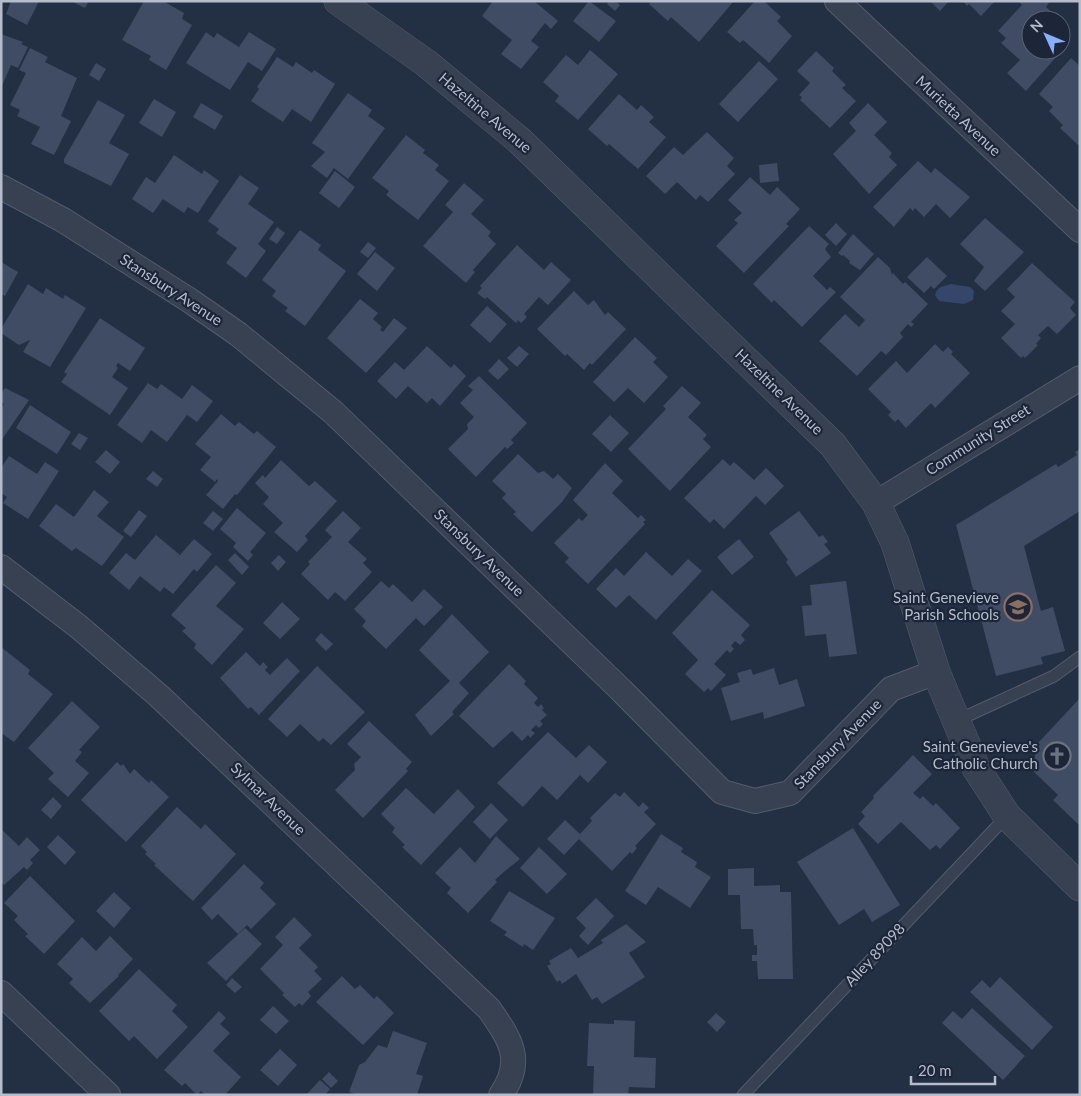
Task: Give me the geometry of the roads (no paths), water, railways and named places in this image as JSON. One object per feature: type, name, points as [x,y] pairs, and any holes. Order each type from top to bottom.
[{"type":"street","name":"Hazeltine Avenue","points":[[338,1],[426,64],[520,141],[833,445],[876,503],[895,543],[936,672],[976,768],[1007,816],[1080,887]]},
{"type":"street","name":"Murietta Avenue","points":[[837,1],[1080,230]]},
{"type":"street","name":"Stansbury Avenue","points":[[1,187],[63,220],[188,300],[238,334],[333,412],[622,691],[722,792],[755,801],[790,793],[891,689],[936,672]]},
{"type":"street","name":"Community Street","points":[[876,503],[1080,378]]},
{"type":"street","name":"Sylmar Avenue","points":[[1,567],[79,627],[166,702],[489,1009],[508,1037],[513,1051],[513,1070],[508,1084],[501,1095]]},
{"type":"street","points":[[1,993],[108,1095]]},
{"type":"lane","points":[[956,721],[1054,676],[1080,657]]},
{"type":"lane","name":"Alley 89098","points":[[743,1095],[1007,816]]},
{"type":"water","points":[[951,284],[970,287],[974,291],[973,300],[964,304],[939,301],[935,295],[938,289]]},
{"type":"place","name":"Saint Genevieve Parish Schools","points":[[1018,607]]},
{"type":"place","name":"Saint Genevieve's Catholic Church","points":[[1057,756]]}]
